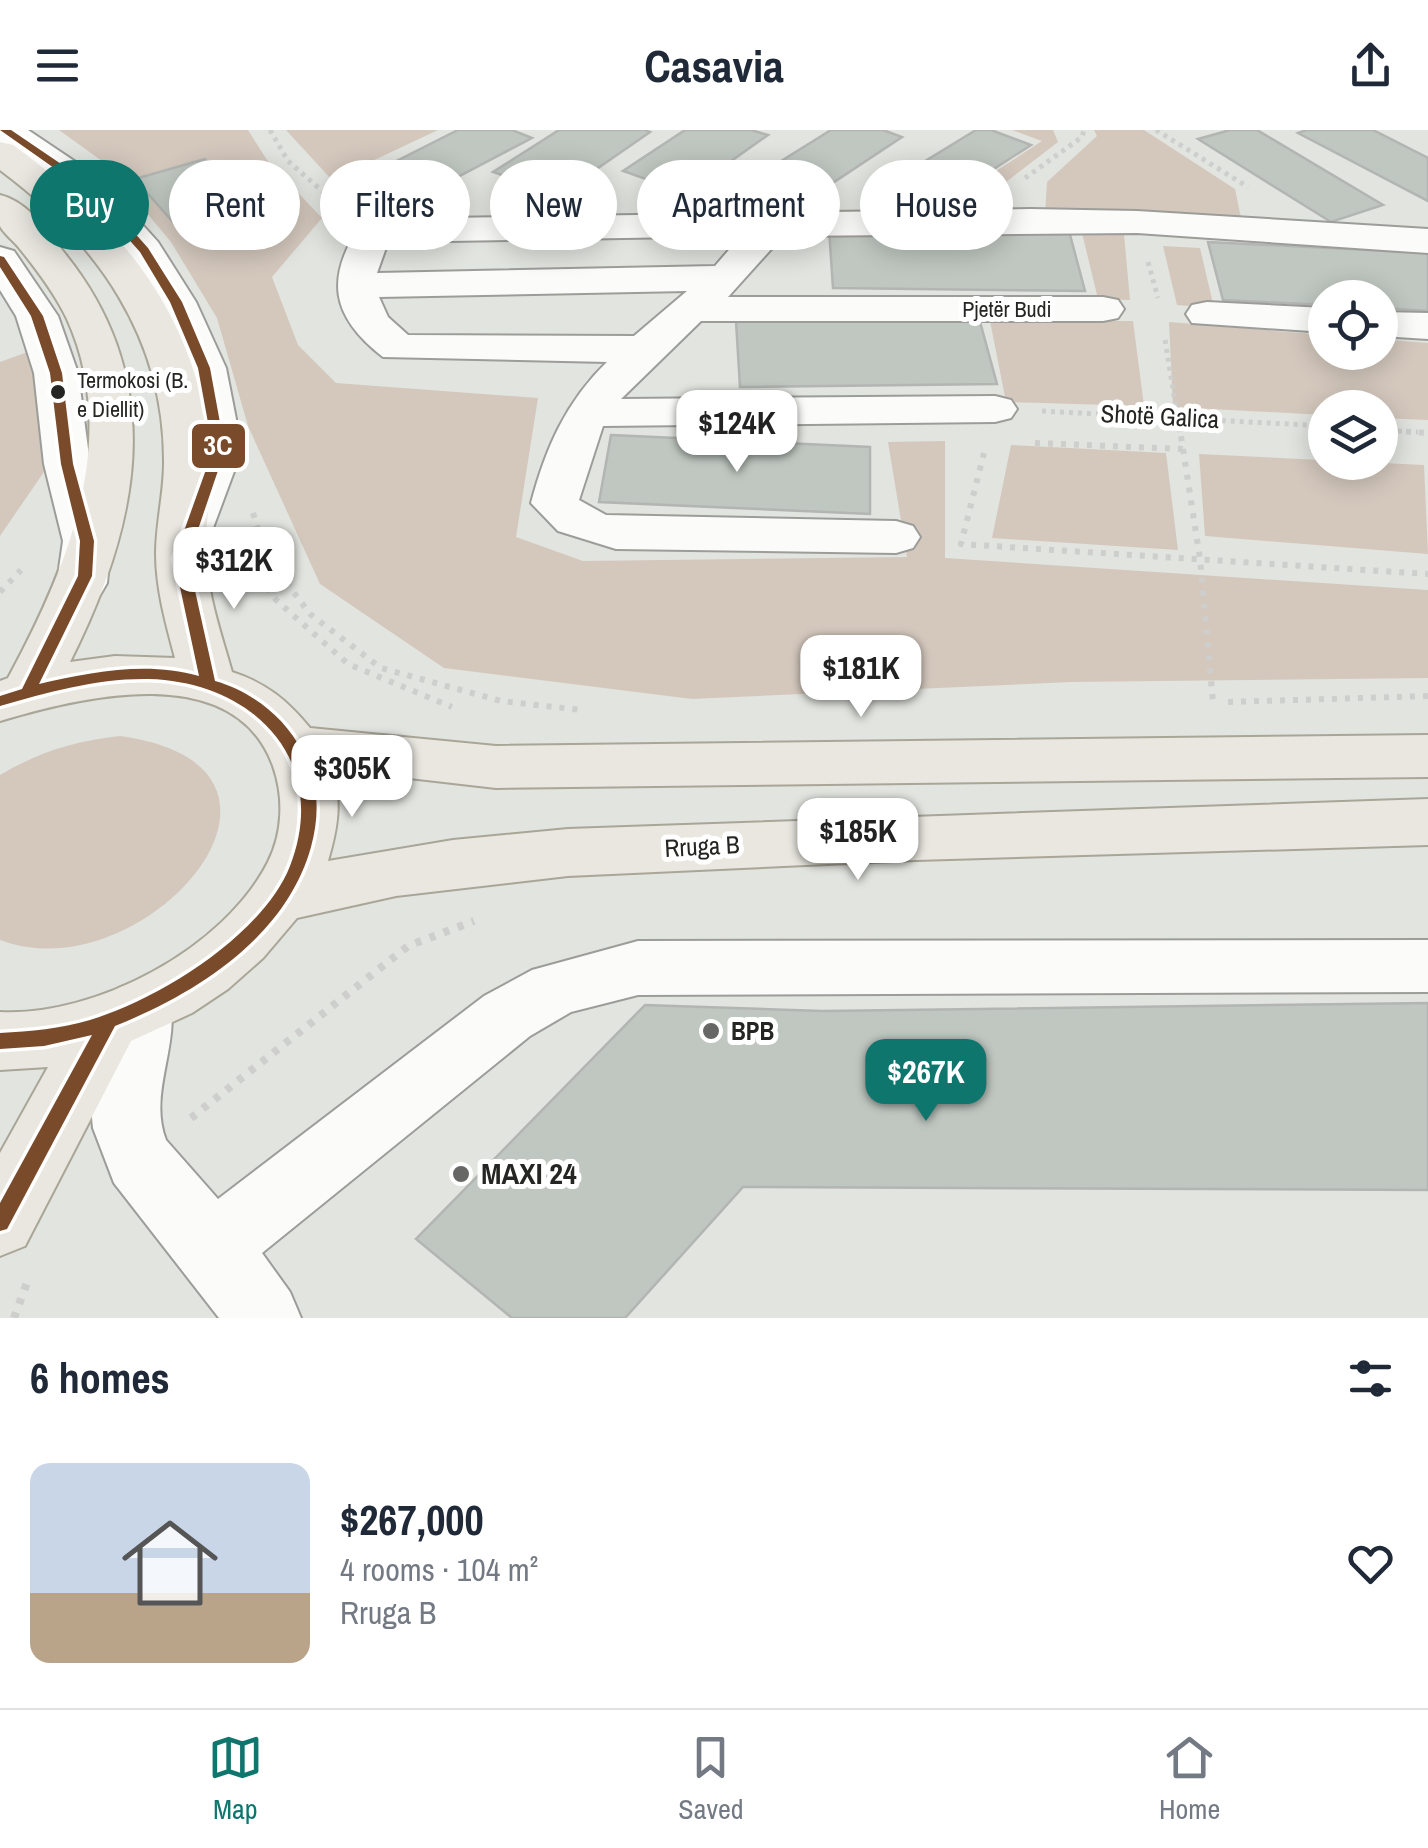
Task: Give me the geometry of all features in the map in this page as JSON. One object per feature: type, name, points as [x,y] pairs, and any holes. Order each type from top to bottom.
[{"type":"main road","points":[[0,153],[74,210],[131,276],[155,314],[176,377],[188,454],[181,559]]},
{"type":"main road","points":[[0,206],[23,226],[80,300],[112,391],[114,466],[79,588],[24,685]]},
{"type":"main road","points":[[0,1041],[90,1029],[169,998],[234,951],[280,898],[305,842],[310,790],[295,748],[202,655],[157,674],[94,674],[24,685]]},
{"type":"main road","points":[[295,748],[343,749],[496,767],[1428,756]]},
{"type":"main road","name":"Rruga B","points":[[280,898],[363,874],[490,857],[952,834],[1428,822]]},
{"type":"main road","points":[[0,1222],[125,1015]]},
{"type":"street","points":[[5,130],[88,186],[144,250],[176,302],[204,368],[218,450],[181,559],[202,655]]},
{"type":"street","points":[[840,226],[1031,220],[1428,241]]},
{"type":"street","points":[[470,230],[637,229]]},
{"type":"street","points":[[362,250],[354,272],[356,286],[372,323],[398,348],[646,349]]},
{"type":"street","points":[[750,250],[725,278],[611,378],[568,448],[556,504],[565,516],[582,525],[616,533],[896,537]]},
{"type":"street","points":[[0,259],[37,316],[56,373],[67,464],[87,541],[79,588]]},
{"type":"street","points":[[356,286],[725,278]]},
{"type":"street","name":"Pjetër Budi","points":[[688,309],[1103,309]]},
{"type":"street","points":[[1207,314],[1308,319]]},
{"type":"street","points":[[1398,325],[1428,326]]},
{"type":"street","points":[[586,413],[995,409]]},
{"type":"street","points":[[213,1248],[507,1016],[555,989],[638,968],[1428,966]]},
{"type":"street","points":[[125,1015],[126,1128],[139,1160],[213,1248],[264,1318]]},
{"type":"path","points":[[270,130],[288,161],[320,191]]},
{"type":"path","points":[[1031,220],[1022,184],[1027,173],[1082,137],[1084,130]]},
{"type":"path","points":[[1156,130],[1243,180],[1250,190],[1250,230]]},
{"type":"path","points":[[995,409],[962,544],[1428,574]]},
{"type":"path","name":"Shotë Galica","points":[[995,409],[1308,425]]},
{"type":"path","points":[[1176,416],[1200,559],[1213,702]]},
{"type":"path","points":[[1398,431],[1428,433]]},
{"type":"path","points":[[1035,444],[1183,449]]},
{"type":"path","points":[[0,592],[22,570]]},
{"type":"shaded area","points":[[59,130],[248,130],[267,160],[169,160],[169,240],[149,216],[149,160],[100,160]]},
{"type":"shaded area","points":[[286,130],[438,130],[374,160],[320,160],[320,167]]},
{"type":"shaded area","points":[[1012,130],[1053,130],[1058,142],[1013,177],[1013,160],[1042,141]]},
{"type":"shaded area","points":[[1094,130],[1144,130],[1235,189],[1241,218],[1045,215],[1047,182],[1097,136]]},
{"type":"shaded area","points":[[300,195],[320,216],[300,244]]},
{"type":"shaded area","points":[[1082,233],[1124,234],[1130,300],[1098,299]]},
{"type":"shaded area","points":[[1163,246],[1200,248],[1214,308],[1177,305]]},
{"type":"shaded area","points":[[176,250],[295,250],[272,277],[298,345],[336,383],[538,398],[516,537],[583,561],[907,557],[888,442],[945,441],[945,558],[1428,590],[1428,678],[1071,682],[692,699],[444,668],[320,584],[248,426],[217,318]]},
{"type":"shaded area","points":[[990,321],[1133,321],[1144,406],[1006,402]]},
{"type":"shaded area","points":[[1169,322],[1308,334],[1308,370],[1398,370],[1398,340],[1428,343],[1428,420],[1398,419],[1398,390],[1308,390],[1308,414],[1173,407]]},
{"type":"shaded area","points":[[33,350],[48,466],[0,536],[0,362]]},
{"type":"shaded area","points":[[1011,445],[1166,453],[1178,550],[992,538]]},
{"type":"shaded area","points":[[1199,454],[1308,459],[1308,480],[1398,480],[1398,464],[1424,465],[1428,554],[1205,536]]},
{"type":"shaded area","points":[[120,736],[185,756],[216,789],[218,829],[198,870],[160,908],[111,936],[55,948],[0,940],[0,775],[57,749]]},
{"type":"building","points":[[458,130],[512,130],[532,138],[470,170],[470,160],[399,160]]},
{"type":"building","points":[[559,130],[650,132],[610,160],[512,160]]},
{"type":"building","points":[[685,130],[751,130],[768,135],[733,160],[640,160]]},
{"type":"building","points":[[831,130],[883,130],[902,137],[867,160],[860,160],[860,165],[840,178],[840,160],[783,160]]},
{"type":"building","points":[[976,130],[991,130],[1031,145],[1008,160],[927,160]]},
{"type":"building","points":[[1230,130],[1257,130],[1383,205],[1331,222],[1198,139]]},
{"type":"building","points":[[1373,130],[1428,158],[1428,201],[1298,133]]},
{"type":"building","points":[[637,162],[637,176],[623,171]]},
{"type":"building","points":[[169,169],[169,218],[149,195],[149,175]]},
{"type":"building","points":[[840,229],[860,229],[860,250],[1013,250],[1013,231],[1069,231],[1085,291],[833,288],[830,250],[840,250]]},
{"type":"building","points":[[1208,242],[1428,253],[1428,311],[1398,309],[1398,280],[1308,280],[1308,304],[1223,300]]},
{"type":"building","points":[[979,318],[997,384],[740,387],[736,321]]},
{"type":"building","points":[[611,435],[870,447],[870,514],[599,502]]},
{"type":"building","points":[[1428,1003],[1428,1190],[743,1187],[625,1318],[512,1318],[416,1239],[645,1005],[822,1011]]},
{"type":"transit line","name":"3C","points":[[5,130],[88,187],[144,250],[176,302],[204,368],[219,450],[181,559],[208,683]]},
{"type":"transit line","name":"3C","points":[[0,259],[37,316],[56,373],[67,464],[87,541],[85,576],[29,689]]},
{"type":"transit line","name":"3C","points":[[0,701],[72,681],[111,676],[150,674],[187,678],[223,689],[255,707],[290,743],[305,777],[310,814],[297,870],[271,911],[235,948],[191,981],[143,1007],[93,1027],[44,1038],[0,1041]]},
{"type":"transit line","name":"3C","points":[[0,1222],[108,1022]]},
{"type":"place","name":"Termokosi (B. e Diellit)","points":[[58,392]]},
{"type":"place","name":"BPB","points":[[711,1031]]},
{"type":"place","name":"MAXI 24","points":[[461,1174]]}]
